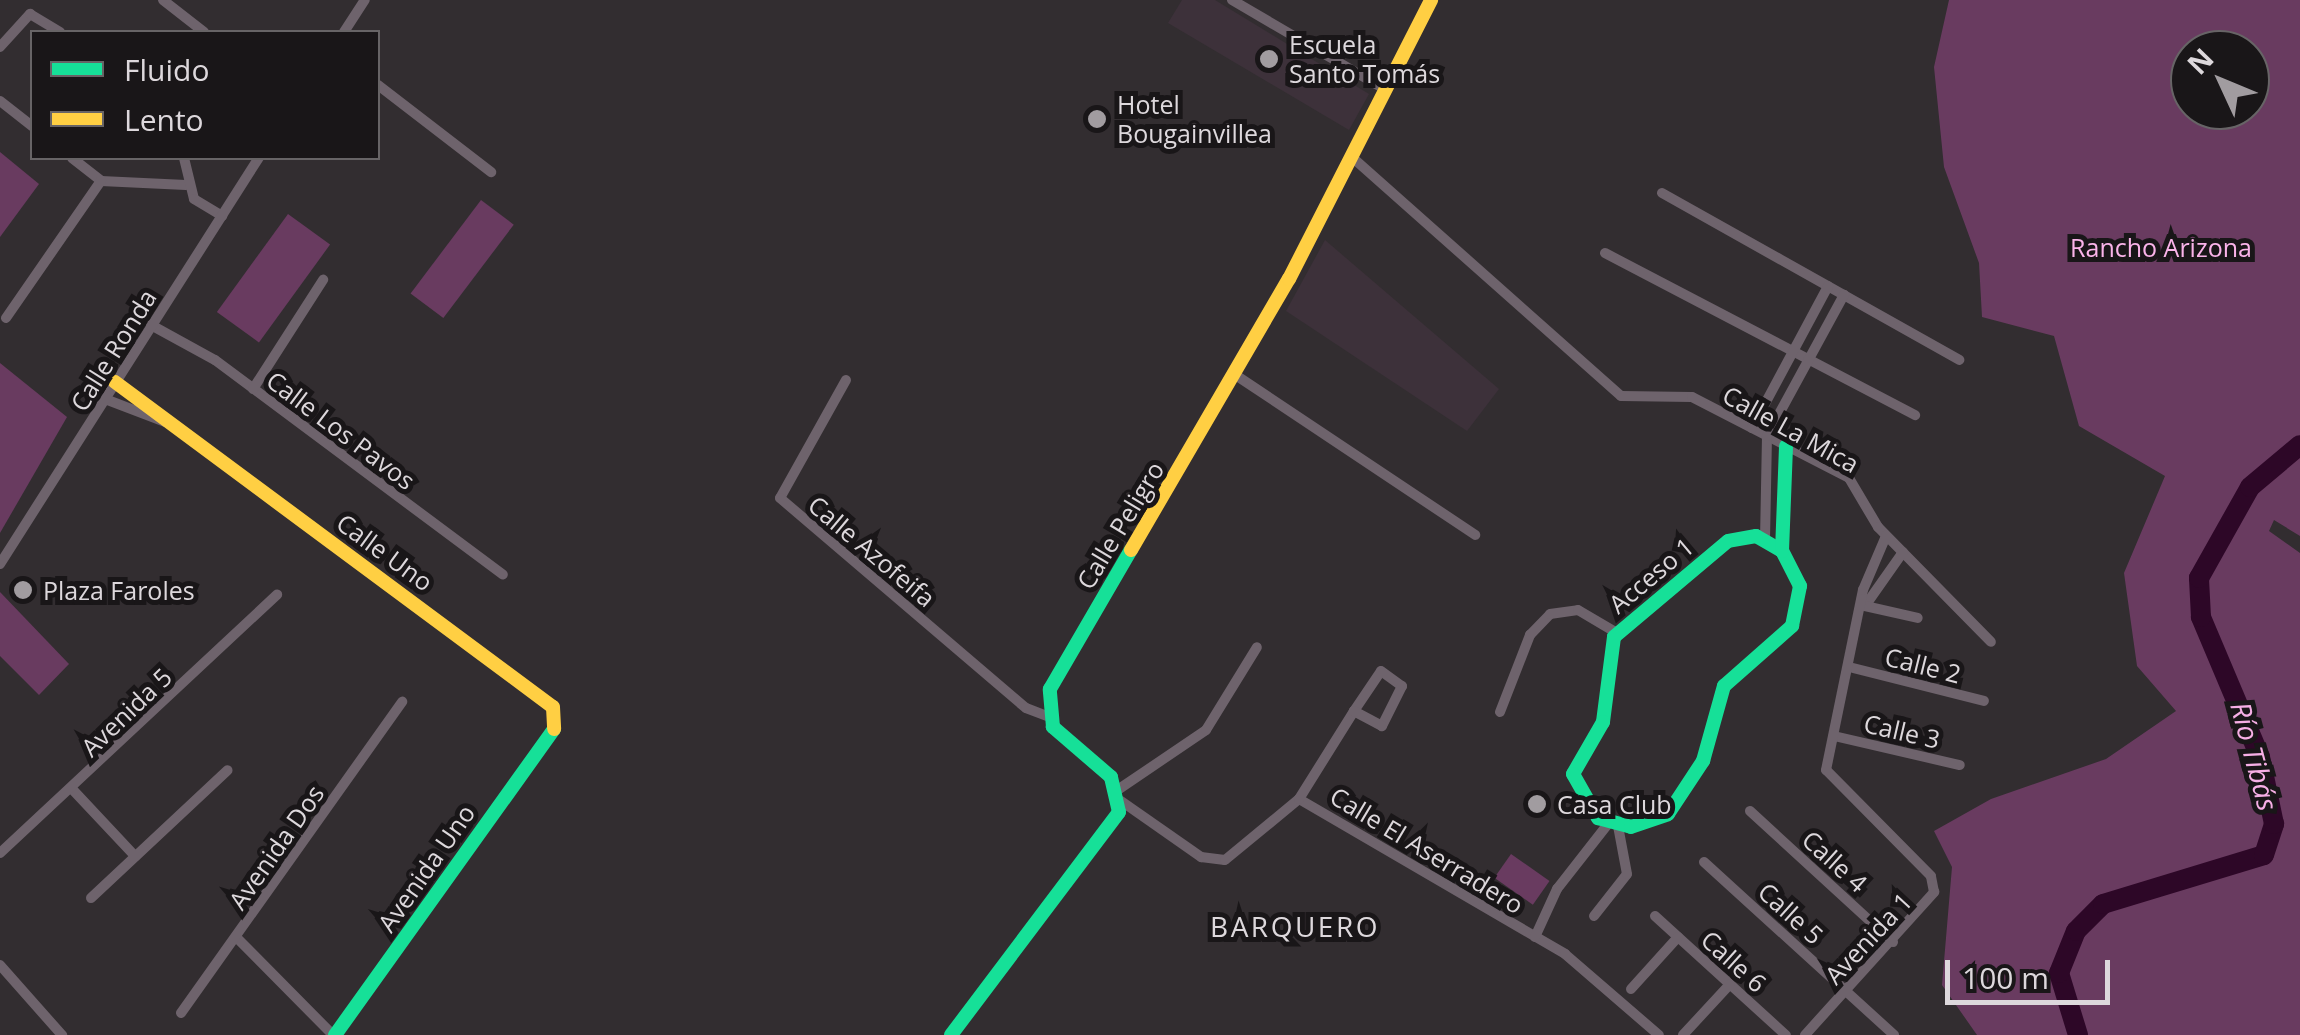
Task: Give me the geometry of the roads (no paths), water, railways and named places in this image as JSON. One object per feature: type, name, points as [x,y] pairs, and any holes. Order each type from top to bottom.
[{"type":"street","points":[[163,0],[201,30]]},
{"type":"street","points":[[345,30],[365,0]]},
{"type":"street","points":[[1232,0],[1386,90]]},
{"type":"street","name":"Calle Peligro","points":[[1047,716],[1058,674],[1234,374],[1353,158],[1431,0]]},
{"type":"street","points":[[0,47],[36,14],[57,30]]},
{"type":"street","points":[[380,86],[492,172]]},
{"type":"street","points":[[0,101],[30,124]]},
{"type":"street","name":"Calle La Mica","points":[[1353,158],[1621,396],[1692,398],[1849,478],[1886,536],[1992,642]]},
{"type":"street","points":[[75,160],[101,181],[186,185],[222,216]]},
{"type":"street","points":[[184,160],[186,185]]},
{"type":"street","name":"Calle Ronda","points":[[0,564],[258,160]]},
{"type":"street","points":[[6,318],[101,181]]},
{"type":"street","points":[[1662,193],[1959,360]]},
{"type":"street","points":[[1606,253],[1915,415]]},
{"type":"street","points":[[253,389],[323,280]]},
{"type":"street","points":[[1752,428],[1828,286]]},
{"type":"street","points":[[1535,936],[1570,868],[1613,825],[1668,814],[1703,761],[1724,686],[1792,626],[1800,586],[1782,551],[1766,540],[1767,436],[1844,294]]},
{"type":"street","name":"Calle Los Pavos","points":[[151,325],[253,389],[503,575]]},
{"type":"street","points":[[1234,374],[1475,535]]},
{"type":"street","name":"Calle Azofeifa","points":[[846,380],[780,498],[1026,708],[1047,716]]},
{"type":"street","name":"Calle Uno","points":[[115,382],[548,700],[554,728]]},
{"type":"street","name":"Calle Uno","points":[[104,399],[171,423]]},
{"type":"street","points":[[1782,551],[1786,446]]},
{"type":"street","name":"Avenida 1","points":[[1804,1035],[1893,942],[1935,884],[1834,786],[1826,770],[1865,606],[1863,590],[1886,536]]},
{"type":"street","name":"Acceso 1","points":[[1613,825],[1581,800],[1573,774],[1603,722],[1617,634],[1721,546],[1766,540]]},
{"type":"street","name":"Avenida 1","points":[[1865,606],[1903,552]]},
{"type":"street","name":"Avenida 5","points":[[0,853],[73,790],[276,595]]},
{"type":"street","points":[[1865,606],[1918,618]]},
{"type":"street","points":[[1500,712],[1530,635],[1550,614],[1578,610],[1617,634]]},
{"type":"street","points":[[951,1035],[1120,795],[1206,730],[1257,646]]},
{"type":"street","name":"Calle 2","points":[[1852,668],[1984,701]]},
{"type":"street","points":[[1299,799],[1354,711],[1381,671],[1402,686],[1382,726],[1354,711]]},
{"type":"street","name":"Avenida Dos","points":[[181,1013],[402,702]]},
{"type":"street","points":[[1047,716],[1120,795]]},
{"type":"street","name":"Avenida Uno","points":[[334,1035],[554,728]]},
{"type":"street","name":"Calle 3","points":[[1834,736],[1960,766]]},
{"type":"street","points":[[90,898],[228,770]]},
{"type":"street","points":[[73,790],[135,856]]},
{"type":"street","name":"Calle El Aserradero","points":[[1120,795],[1214,862],[1240,854],[1299,799],[1535,936],[1658,1035]]},
{"type":"street","name":"Calle 4","points":[[1750,811],[1893,942]]},
{"type":"street","points":[[1594,916],[1627,874],[1613,825]]},
{"type":"street","name":"Calle 5","points":[[1704,862],[1894,1035]]},
{"type":"street","name":"Calle 6","points":[[1655,916],[1786,1035]]},
{"type":"street","points":[[1631,989],[1678,937]]},
{"type":"street","points":[[236,938],[334,1035]]},
{"type":"street","points":[[0,965],[62,1035]]},
{"type":"street","points":[[1683,1035],[1730,984]]},
{"type":"waterway","name":"Río Tibás","points":[[2078,1035],[2059,973],[2076,931],[2103,904],[2264,855],[2274,824],[2260,757],[2201,617],[2199,578],[2250,487],[2300,445]]},
{"type":"place","name":"Escuela Santo Tomás","points":[[1269,59]]},
{"type":"place","name":"Hotel Bougainvillea","points":[[1097,119]]},
{"type":"place","name":"Plaza Faroles","points":[[23,590]]},
{"type":"place","name":"Casa Club","points":[[1537,804]]},
{"type":"district","name":"BARQUERO","points":[[1295,926]]},
{"type":"park label","name":"Rancho Arizona","points":[[2161,247]]}]
